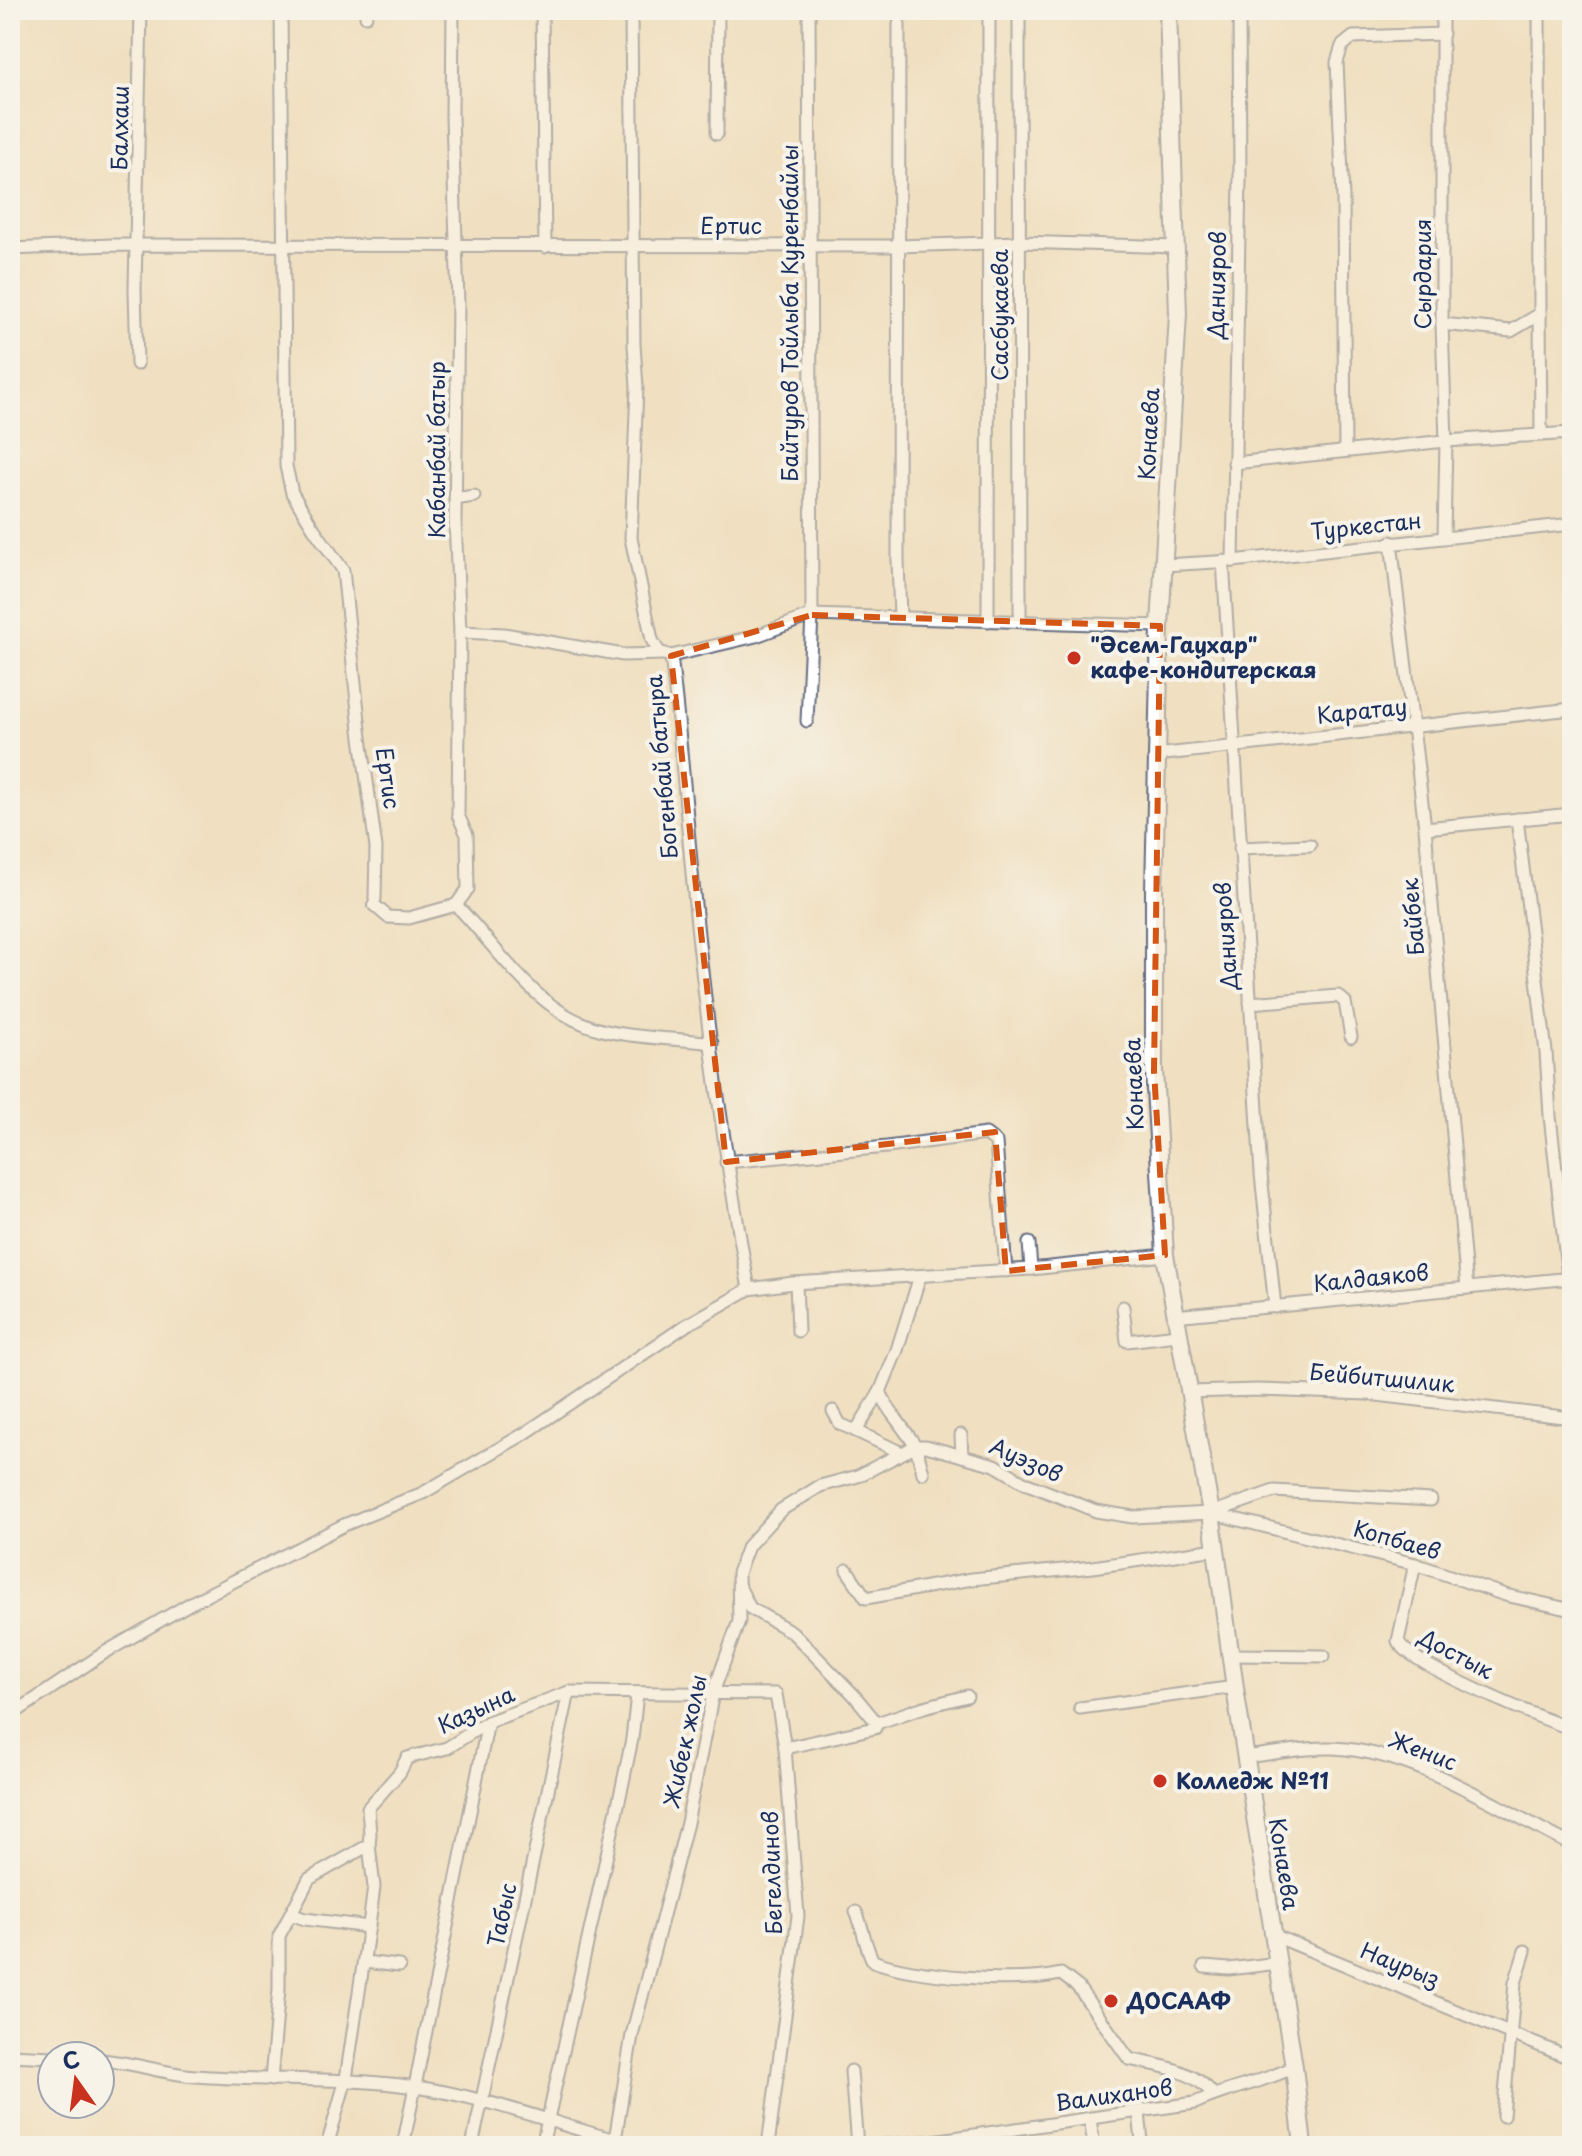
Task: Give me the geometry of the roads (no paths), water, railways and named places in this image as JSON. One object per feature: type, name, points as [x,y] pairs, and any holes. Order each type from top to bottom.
[{"type":"main road","name":"Конаева","points":[[1168,10],[1178,314],[1160,626],[1154,1071],[1165,1255],[1211,1513],[1245,1757],[1294,2067],[1303,2146]]},
{"type":"street","name":"Балхаш","points":[[137,364],[141,10]]},
{"type":"street","name":"Ертис","points":[[281,10],[286,466],[292,493],[343,570],[376,848],[374,902],[388,917],[409,918],[456,905]]},
{"type":"street","name":"Кабанбай батыр","points":[[453,10],[458,388],[455,499],[460,632],[458,815],[467,835],[466,891],[456,905]]},
{"type":"street","points":[[542,10],[538,171],[545,247]]},
{"type":"street","name":"Богенбай батыра","points":[[631,10],[637,387],[631,538],[652,640],[659,652],[668,655],[685,777],[700,957],[726,1162],[749,1289]]},
{"type":"street","points":[[717,134],[718,10]]},
{"type":"street","name":"Байтуров Тойлыба Куренбайлы","points":[[807,721],[812,615],[809,10]]},
{"type":"street","name":"Сасбукаева","points":[[988,621],[989,10]]},
{"type":"street","name":"Сасбукаева","points":[[1019,10],[1020,621]]},
{"type":"street","name":"Данияров","points":[[1239,10],[1240,178],[1234,463],[1228,561],[1240,848],[1261,1174],[1275,1307]]},
{"type":"street","name":"Сырдария","points":[[1442,10],[1444,537]]},
{"type":"street","points":[[1539,10],[1541,435]]},
{"type":"street","points":[[899,24],[900,617]]},
{"type":"street","points":[[1345,451],[1343,198],[1337,62],[1342,46],[1353,37],[1443,34]]},
{"type":"street","name":"Ертис","points":[[285,247],[898,246],[1020,242],[1176,247]]},
{"type":"street","points":[[10,249],[285,247]]},
{"type":"street","points":[[1442,324],[1511,331],[1540,314]]},
{"type":"street","points":[[1234,463],[1446,441],[1572,433]]},
{"type":"street","points":[[455,499],[474,496]]},
{"type":"street","name":"Туркестан","points":[[1164,565],[1572,525]]},
{"type":"street","name":"Байбек","points":[[1391,542],[1425,828],[1467,1288]]},
{"type":"street","points":[[460,632],[504,634],[623,655],[668,655],[756,636],[812,615],[1160,626]]},
{"type":"street","name":"Каратау","points":[[1156,755],[1572,709]]},
{"type":"street","points":[[1425,828],[1572,814]]},
{"type":"street","points":[[1517,819],[1570,1278]]},
{"type":"street","points":[[1240,848],[1310,845]]},
{"type":"street","points":[[456,905],[542,1001],[575,1022],[638,1037],[712,1043]]},
{"type":"street","points":[[1250,1003],[1338,996],[1345,1002],[1351,1037]]},
{"type":"street","points":[[726,1162],[986,1134],[996,1142],[1006,1271]]},
{"type":"street","points":[[1029,1243],[1031,1269]]},
{"type":"street","points":[[10,1716],[104,1653],[191,1603],[344,1525],[423,1493],[524,1434],[685,1326],[749,1289],[796,1283],[1031,1269],[1165,1255]]},
{"type":"street","points":[[856,1431],[880,1392],[920,1276]]},
{"type":"street","name":"Калдаяков","points":[[1174,1316],[1570,1278]]},
{"type":"street","points":[[796,1283],[798,1331]]},
{"type":"street","points":[[1123,1307],[1127,1341],[1177,1335]]},
{"type":"street","name":"Бейбитшилик","points":[[1188,1392],[1258,1390],[1368,1394],[1572,1418]]},
{"type":"street","points":[[880,1392],[916,1446],[923,1473]]},
{"type":"street","points":[[833,1411],[840,1424],[902,1453]]},
{"type":"street","points":[[961,1435],[962,1456]]},
{"type":"street","name":"Жибек жолы","points":[[619,2144],[632,2035],[687,1823],[713,1693],[739,1621],[738,1573],[748,1546],[781,1510],[820,1486],[858,1476],[916,1446]]},
{"type":"street","name":"Ауэзов","points":[[916,1446],[995,1465],[1025,1483],[1096,1511],[1133,1517],[1211,1513]]},
{"type":"street","points":[[1211,1513],[1274,1491],[1431,1500]]},
{"type":"street","name":"Копбаев","points":[[1211,1513],[1415,1564],[1505,1595],[1572,1610]]},
{"type":"street","points":[[847,1570],[866,1598],[972,1579],[1093,1567],[1216,1549]]},
{"type":"street","name":"Достык","points":[[1415,1564],[1398,1641],[1401,1648],[1413,1657],[1491,1695],[1572,1729]]},
{"type":"street","points":[[738,1585],[750,1608],[792,1632],[877,1723]]},
{"type":"street","points":[[1230,1655],[1324,1656]]},
{"type":"street","points":[[1080,1708],[1235,1687]]},
{"type":"street","name":"Казына","points":[[327,2146],[346,2079],[374,1887],[368,1808],[400,1772],[407,1758],[447,1748],[488,1722],[569,1692],[776,1694]]},
{"type":"street","name":"Табыс","points":[[472,2146],[569,1692]]},
{"type":"street","points":[[542,2146],[632,1739],[637,1694]]},
{"type":"street","name":"Бегелдинов","points":[[768,2146],[798,1916],[785,1748],[776,1694]]},
{"type":"street","points":[[785,1748],[852,1735],[875,1728],[877,1723],[967,1696]]},
{"type":"street","points":[[403,2146],[488,1722]]},
{"type":"street","name":"Женис","points":[[1245,1757],[1330,1748],[1369,1752],[1431,1774],[1493,1802],[1572,1845]]},
{"type":"street","points":[[271,2080],[279,1989],[279,1936],[309,1879],[369,1845]]},
{"type":"street","points":[[856,1912],[864,1929],[863,1943],[873,1961],[886,1966],[972,1977],[1040,1979],[1061,1974],[1078,1987],[1129,2059],[1183,2072],[1206,2085],[1213,2094]]},
{"type":"street","points":[[290,1914],[305,1919],[369,1927]]},
{"type":"street","name":"Наурыз","points":[[1273,1935],[1572,2059]]},
{"type":"street","points":[[1503,2116],[1515,1983],[1525,1951]]},
{"type":"street","points":[[364,1962],[399,1966]]},
{"type":"street","points":[[1204,1967],[1229,1969],[1278,1963]]},
{"type":"street","points":[[10,2055],[36,2056]]},
{"type":"street","points":[[116,2062],[192,2076],[271,2080],[346,2079],[416,2087],[483,2102],[619,2144]]},
{"type":"street","name":"Валиханов","points":[[873,2146],[933,2143],[1195,2103],[1213,2094],[1272,2078],[1294,2067]]},
{"type":"street","points":[[851,2071],[857,2146]]},
{"type":"street","points":[[1139,2112],[1142,2142]]},
{"type":"street","points":[[1090,2119],[1094,2146]]},
{"type":"place","name":"\"Әсем-Гаухар\" кафе-кондитерская","points":[[1074,658]]},
{"type":"place","name":"Колледж №11","points":[[1160,1781]]},
{"type":"place","name":"ДОСААФ","points":[[1111,2001]]}]
